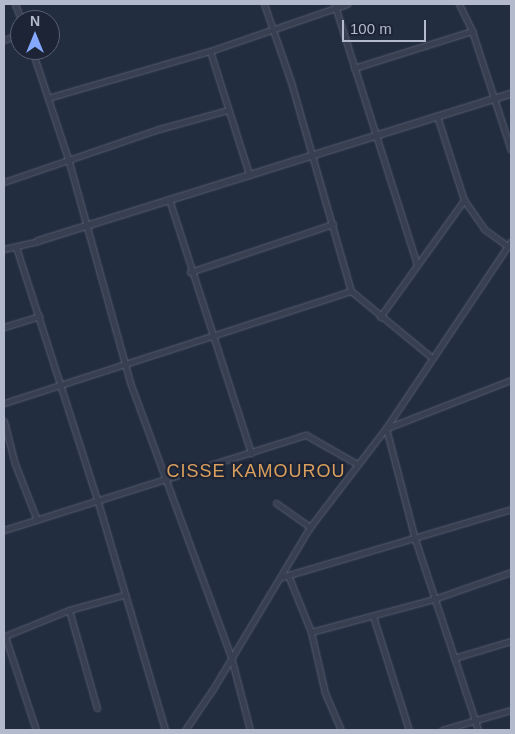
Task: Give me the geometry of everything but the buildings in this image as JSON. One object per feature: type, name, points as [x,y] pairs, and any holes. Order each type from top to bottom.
[{"type":"street","points":[[264,4],[333,224],[351,291],[380,317],[431,357]]},
{"type":"street","points":[[48,98],[210,51],[273,31],[335,5],[347,4]]},
{"type":"street","points":[[459,4],[472,31],[496,98],[511,150]]},
{"type":"street","points":[[335,5],[374,136],[417,265]]},
{"type":"street","points":[[354,68],[472,31]]},
{"type":"street","points":[[210,51],[249,174]]},
{"type":"street","points":[[35,60],[69,162],[125,364],[164,480],[232,657],[250,730]]},
{"type":"street","points":[[4,250],[511,94]]},
{"type":"street","points":[[4,182],[69,162],[159,129],[228,110]]},
{"type":"street","points":[[437,116],[464,200],[484,229],[507,246]]},
{"type":"street","points":[[168,198],[190,272],[214,337],[251,453]]},
{"type":"street","points":[[380,317],[464,200]]},
{"type":"street","points":[[190,272],[333,224]]},
{"type":"street","points":[[185,730],[282,577],[310,527],[386,428],[431,357],[511,241]]},
{"type":"street","points":[[16,247],[62,385],[165,730]]},
{"type":"street","points":[[4,403],[214,337],[351,291]]},
{"type":"street","points":[[4,327],[39,316]]},
{"type":"street","points":[[386,428],[511,380]]},
{"type":"street","points":[[4,420],[15,464],[37,520]]},
{"type":"street","points":[[386,428],[415,539],[478,730]]},
{"type":"street","points":[[4,530],[306,435],[357,464]]},
{"type":"street","points":[[276,503],[310,527]]},
{"type":"street","points":[[282,577],[511,509]]},
{"type":"street","points":[[311,632],[434,599],[511,572]]},
{"type":"street","points":[[288,575],[311,632],[324,693],[341,730]]},
{"type":"street","points":[[36,730],[5,636],[69,610],[124,595]]},
{"type":"street","points":[[69,610],[97,708]]},
{"type":"street","points":[[373,616],[409,730]]},
{"type":"street","points":[[454,658],[511,641]]},
{"type":"street","points":[[442,730],[511,710]]},
{"type":"district","name":"CISSE KAMOUROU","points":[[256,471]]}]
